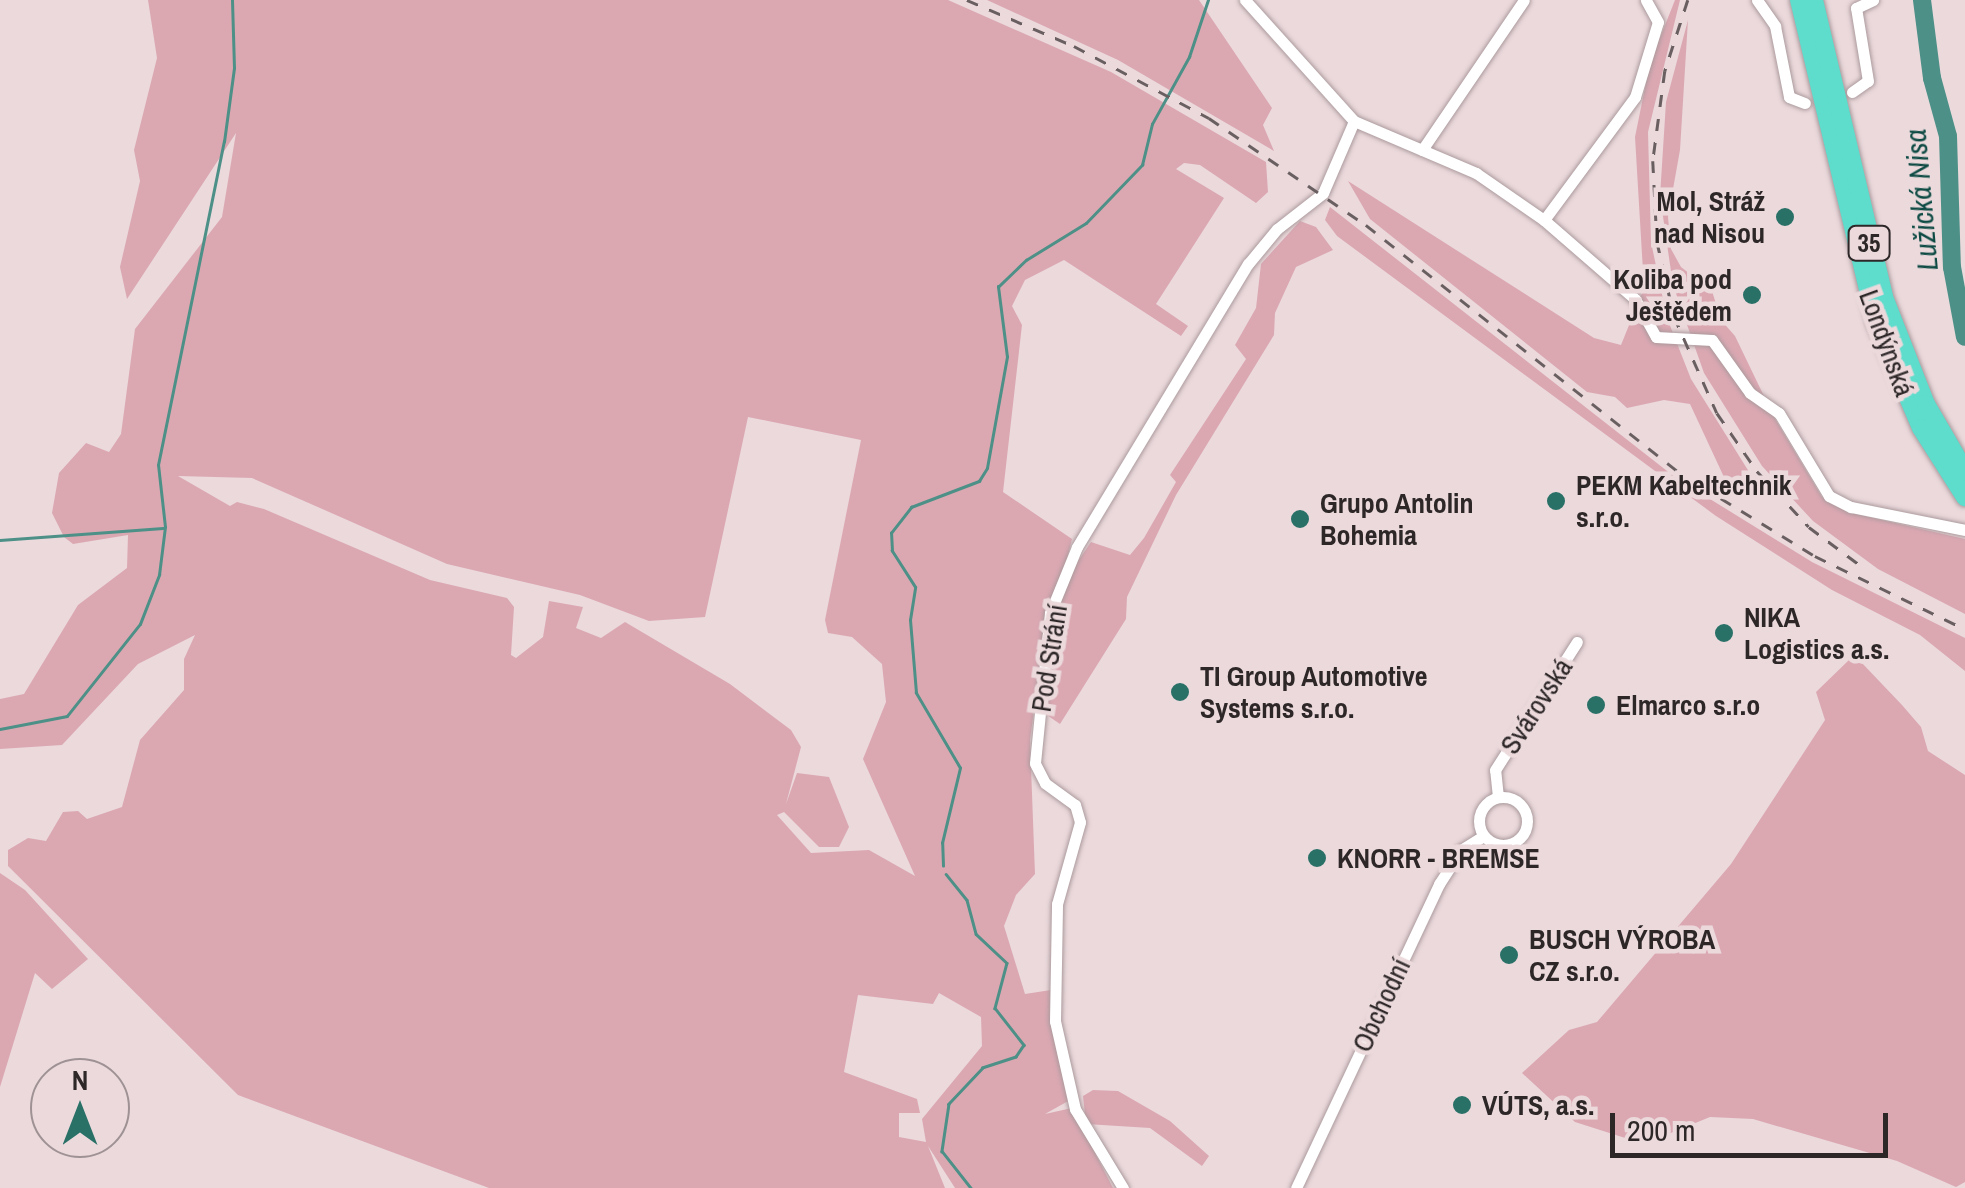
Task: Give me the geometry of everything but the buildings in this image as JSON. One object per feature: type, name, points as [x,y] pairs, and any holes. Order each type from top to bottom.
[{"type":"highway","name":"Londýnská","points":[[1799,0],[1876,323],[1921,428],[1965,497]]},
{"type":"highway","name":"Londýnská","points":[[1814,0],[1884,297],[1926,404],[1965,471]]},
{"type":"street","points":[[1248,0],[1354,120],[1476,173],[1544,220],[1635,299],[1656,337],[1712,340],[1750,393],[1778,413],[1829,496],[1851,507],[1965,530]]},
{"type":"street","points":[[1422,150],[1524,0]]},
{"type":"street","points":[[1544,220],[1635,97],[1658,22],[1646,0]]},
{"type":"street","points":[[1758,0],[1775,26],[1789,96],[1805,102]]},
{"type":"street","points":[[1852,92],[1868,81],[1856,8],[1873,0]]},
{"type":"street","name":"Pod Strání","points":[[1123,1188],[1075,1109],[1055,1021],[1057,904],[1080,822],[1075,805],[1045,783],[1035,763],[1050,613],[1077,547],[1248,264],[1277,228],[1323,193],[1354,120]]},
{"type":"street","name":"Svárovská","points":[[1496,770],[1577,642]]},
{"type":"street","name":"Obchodní","points":[[1296,1188],[1438,884],[1460,850],[1484,836],[1481,810],[1498,797],[1496,770]]},
{"type":"street","points":[[1484,836],[1502,846],[1525,832],[1522,806],[1498,797]]},
{"type":"shaded area","points":[[148,0],[948,0],[1111,72],[1266,162],[1268,192],[1256,203],[1200,165],[1184,163],[1176,169],[1224,198],[1156,304],[1188,326],[1181,336],[1064,260],[1025,280],[1012,306],[1022,325],[1003,492],[1072,539],[1039,673],[1030,740],[1035,874],[1016,895],[1004,926],[1025,994],[1051,990],[1070,1100],[1045,1114],[1072,1108],[1113,1188],[955,1188],[928,1146],[945,1188],[489,1188],[238,1095],[8,866],[8,850],[28,838],[46,841],[63,812],[78,811],[87,819],[122,807],[140,740],[184,690],[184,659],[195,635],[138,664],[62,745],[0,749],[0,699],[24,694],[78,605],[127,568],[128,535],[73,544],[64,537],[52,513],[59,473],[86,443],[109,452],[121,434],[135,329],[222,217],[236,133],[127,299],[120,267],[140,181],[134,150],[157,58]],"holes":[[[748,417],[861,440],[825,620],[828,633],[852,637],[882,664],[886,702],[863,759],[915,876],[869,850],[811,853],[777,815],[784,812],[819,847],[839,847],[849,827],[829,777],[797,773],[786,804],[801,747],[791,730],[730,684],[625,622],[601,638],[576,628],[583,607],[549,601],[543,637],[516,658],[511,655],[514,607],[507,598],[430,580],[264,509],[237,502],[230,506],[178,476],[252,478],[447,564],[580,595],[649,621],[705,617]],[[939,993],[981,1017],[982,1046],[922,1119],[926,1142],[899,1137],[899,1113],[920,1113],[917,1099],[844,1072],[858,995],[933,1004]]]},
{"type":"shaded area","points":[[987,0],[1199,0],[1272,108],[1263,125],[1274,151],[1118,60]]},
{"type":"shaded area","points":[[1675,0],[1680,0],[1648,132],[1651,242],[1667,318],[1691,379],[1751,475],[1730,490],[1690,404],[1664,400],[1627,408],[1615,397],[1587,392],[1370,219],[1348,181],[1594,338],[1621,345],[1644,288],[1635,137],[1650,63]]},
{"type":"shaded area","points":[[1688,20],[1680,150],[1668,217],[1671,249],[1681,267],[1712,291],[1721,320],[1735,336],[1774,417],[1822,497],[1847,512],[1965,539],[1965,614],[1878,569],[1813,521],[1762,466],[1704,373],[1673,285],[1660,196],[1666,102]]},
{"type":"shaded area","points":[[1330,207],[1676,478],[1812,562],[1965,638],[1965,671],[1920,635],[1832,590],[1716,516],[1337,236],[1325,220]]},
{"type":"shaded area","points":[[1300,221],[1316,227],[1333,250],[1296,267],[1275,313],[1274,335],[1176,495],[1127,597],[1126,619],[1060,724],[1044,713],[1055,618],[1074,567],[1091,542],[1130,555],[1144,538],[1176,482],[1170,475],[1246,359],[1235,345],[1256,308],[1261,264]]},
{"type":"shaded area","points":[[1850,659],[1861,662],[1921,727],[1928,751],[1965,775],[1965,1182],[1956,1187],[1897,1161],[1753,1119],[1710,1117],[1644,1144],[1575,1122],[1522,1073],[1569,1030],[1597,1022],[1731,864],[1825,720],[1816,692]]},
{"type":"shaded area","points":[[0,873],[25,890],[88,959],[52,989],[35,973],[0,1087]]},
{"type":"shaded area","points":[[1093,1090],[1118,1091],[1170,1121],[1209,1156],[1202,1166],[1150,1128],[1086,1124],[1083,1096]]},
{"type":"waterway","points":[[0,729],[67,716],[140,624],[159,575],[165,527],[158,465],[224,142],[234,68],[232,0]]},
{"type":"waterway","points":[[943,866],[942,843],[960,768],[916,693],[910,620],[915,587],[892,551],[891,533],[911,507],[979,481],[987,468],[1007,357],[998,287],[1026,260],[1086,223],[1142,165],[1152,124],[1189,57],[1208,0]]},
{"type":"waterway","name":"Lužická Nisa","points":[[1922,0],[1932,78],[1948,136],[1952,267],[1965,337]]},
{"type":"waterway","points":[[0,540],[163,528]]},
{"type":"waterway","points":[[946,874],[967,900],[976,934],[1007,963],[995,1008],[1024,1045],[1016,1057],[983,1068],[949,1104],[942,1151],[971,1188]]},
{"type":"railway","points":[[967,0],[1074,46],[1209,118],[1366,225],[1680,473],[1815,556],[1965,629]]},
{"type":"railway","points":[[1688,0],[1665,71],[1653,161],[1657,241],[1674,316],[1717,413],[1757,471],[1809,527],[1864,568]]},
{"type":"place","name":"Mol, Stráž nad Nisou","points":[[1785,217]]},
{"type":"place","name":"Koliba pod Ještědem","points":[[1752,295]]},
{"type":"place","name":"PEKM Kabeltechnik s.r.o.","points":[[1556,501]]},
{"type":"place","name":"Grupo Antolin Bohemia","points":[[1300,519]]},
{"type":"place","name":"NIKA Logistics a.s.","points":[[1724,633]]},
{"type":"place","name":"TI Group Automotive Systems s.r.o.","points":[[1180,692]]},
{"type":"place","name":"Elmarco s.r.o","points":[[1596,705]]},
{"type":"place","name":"KNORR - BREMSE","points":[[1317,858]]},
{"type":"place","name":"BUSCH VÝROBA CZ s.r.o.","points":[[1509,955]]},
{"type":"place","name":"VÚTS, a.s.","points":[[1462,1105]]}]
